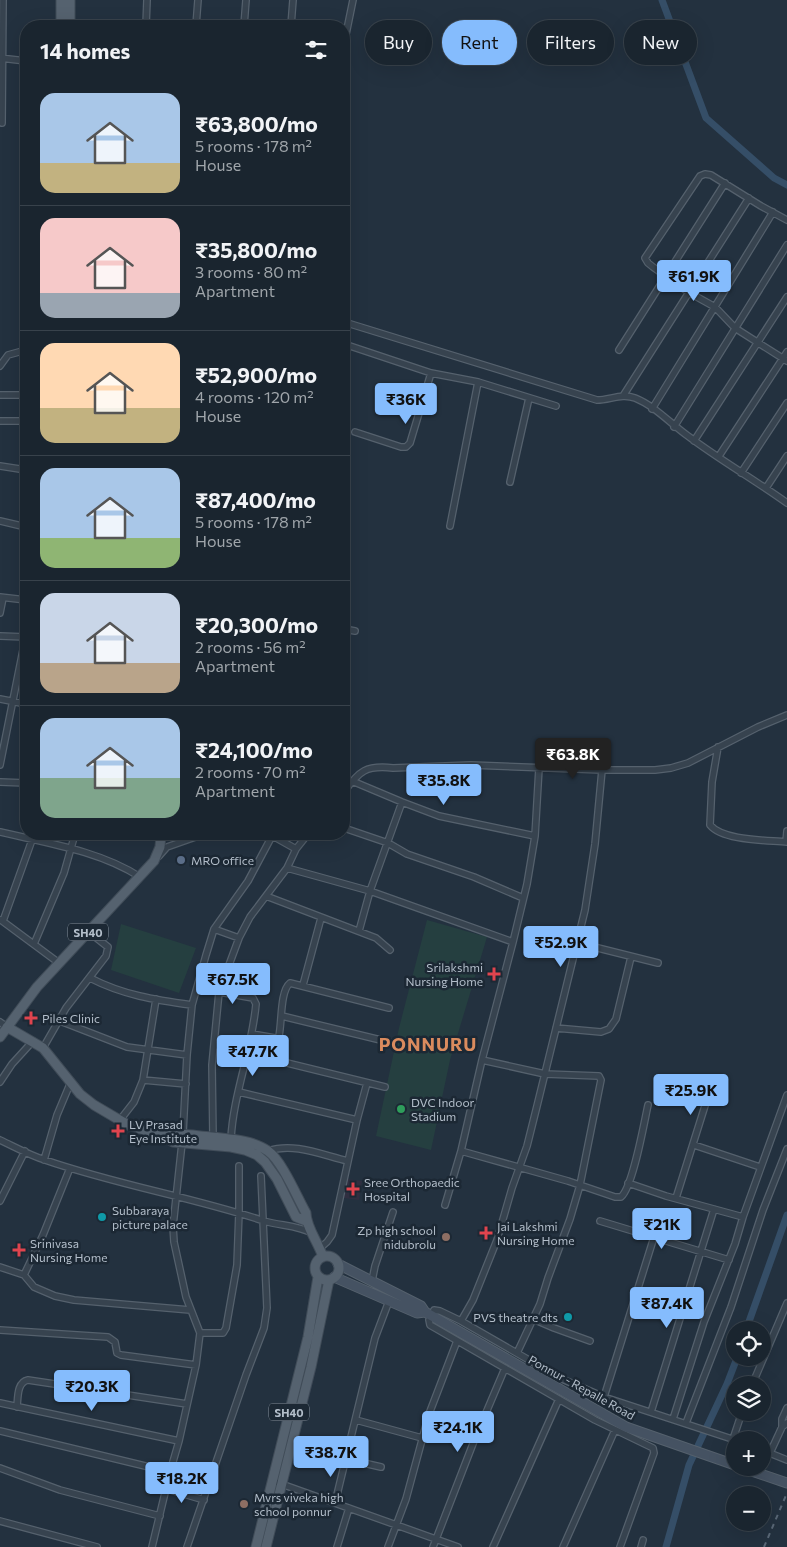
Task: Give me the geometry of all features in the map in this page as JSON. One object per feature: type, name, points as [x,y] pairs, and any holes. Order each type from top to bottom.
[{"type":"main road","points":[[61,0],[61,20]]},
{"type":"main road","points":[[70,0],[70,20]]},
{"type":"main road","name":"SH40","points":[[4,1024],[140,878],[154,861],[160,847],[161,840]]},
{"type":"main road","points":[[0,1037],[4,1024],[43,1048],[70,1084],[80,1094],[94,1105],[128,1125],[163,1136],[174,1133],[182,1138],[245,1150],[257,1155],[265,1162],[277,1179],[296,1216],[306,1221]]},
{"type":"main road","points":[[182,1138],[213,1137],[231,1139],[258,1145],[268,1150],[278,1161],[306,1213],[306,1221],[314,1234],[321,1252],[332,1257],[338,1264]]},
{"type":"main road","name":"SH40","points":[[256,1547],[308,1337],[318,1276],[315,1266],[321,1252]]},
{"type":"main road","name":"SH40","points":[[266,1547],[332,1279],[339,1270],[338,1264]]},
{"type":"main road","name":"Ponnur - Repalle Road","points":[[338,1264],[421,1306],[431,1316],[626,1427],[726,1462]]},
{"type":"main road","points":[[318,1276],[323,1280],[332,1279]]},
{"type":"main road","name":"Ponnur - Repalle Road","points":[[332,1279],[417,1313],[431,1316]]},
{"type":"main road","points":[[766,1476],[787,1483]]},
{"type":"street","points":[[2,123],[3,0]]},
{"type":"street","points":[[146,20],[148,0]]},
{"type":"street","points":[[196,20],[198,0]]},
{"type":"street","points":[[244,20],[246,0]]},
{"type":"street","points":[[291,20],[292,0]]},
{"type":"street","points":[[349,20],[353,0]]},
{"type":"street","points":[[2,58],[20,60]]},
{"type":"street","points":[[785,360],[735,328],[715,307],[688,292],[648,263],[645,258],[700,176],[705,174],[711,175],[787,220]]},
{"type":"street","points":[[619,350],[725,183]]},
{"type":"street","points":[[623,396],[749,198]]},
{"type":"street","points":[[652,408],[774,212]]},
{"type":"street","points":[[674,427],[787,245]]},
{"type":"street","points":[[694,440],[787,297]]},
{"type":"street","points":[[350,324],[597,400],[608,400],[623,396],[635,398],[652,408],[674,427],[787,503]]},
{"type":"street","points":[[350,346],[431,373],[478,382],[556,406]]},
{"type":"street","points":[[0,366],[8,355],[20,352]]},
{"type":"street","points":[[719,456],[785,360],[787,352]]},
{"type":"street","points":[[355,432],[401,447],[406,447],[410,444],[431,373]]},
{"type":"street","points":[[450,526],[478,382]]},
{"type":"street","points":[[0,395],[20,395]]},
{"type":"street","points":[[510,482],[530,398]]},
{"type":"street","points":[[741,473],[787,403]]},
{"type":"street","points":[[0,421],[20,421]]},
{"type":"street","points":[[766,488],[787,456]]},
{"type":"street","points":[[0,466],[20,469]]},
{"type":"street","points":[[0,521],[20,525]]},
{"type":"street","points":[[0,613],[2,598],[20,600]]},
{"type":"street","points":[[350,630],[355,631]]},
{"type":"street","points":[[0,636],[20,636]]},
{"type":"street","points":[[0,765],[20,664]]},
{"type":"street","points":[[0,699],[20,703]]},
{"type":"street","points":[[350,784],[360,772],[382,767],[490,765],[602,770],[655,770],[671,768],[688,763],[787,715]]},
{"type":"street","points":[[718,747],[712,782],[710,825],[722,833],[746,838],[786,842],[787,831]]},
{"type":"street","points":[[444,1205],[461,1151],[482,1060],[524,898],[535,836],[540,768]]},
{"type":"street","points":[[461,1321],[473,1300],[497,1240],[527,1146],[578,944],[595,844],[602,770]]},
{"type":"street","points":[[352,781],[440,816],[535,836]]},
{"type":"street","points":[[0,782],[20,783]]},
{"type":"street","points":[[358,931],[370,891],[402,802]]},
{"type":"street","points":[[350,830],[388,843],[407,854],[474,877],[524,898]]},
{"type":"street","points":[[0,832],[20,837]]},
{"type":"street","points":[[59,963],[2,920],[32,840],[71,849],[127,868],[140,878]]},
{"type":"street","points":[[34,944],[64,873],[73,840]]},
{"type":"street","points":[[154,861],[167,847],[187,840]]},
{"type":"street","points":[[152,1547],[179,1441],[196,1365],[200,1333],[190,1310],[174,1242],[173,1226],[192,1004],[214,928],[248,881],[268,840]]},
{"type":"street","points":[[280,840],[296,849]]},
{"type":"street","points":[[213,1137],[212,1065],[219,992],[239,938],[250,918],[287,868],[296,849],[303,840]]},
{"type":"street","points":[[287,868],[370,891],[513,942]]},
{"type":"street","points":[[266,896],[376,938],[390,950]]},
{"type":"street","points":[[302,986],[321,918]]},
{"type":"street","points":[[214,928],[239,938]]},
{"type":"street","points":[[43,1048],[77,993],[106,956],[108,947],[89,932]]},
{"type":"street","points":[[578,944],[658,963]]},
{"type":"street","points":[[556,1028],[601,1032],[608,1029],[616,1019],[631,957]]},
{"type":"street","points":[[90,978],[124,993],[192,1004]]},
{"type":"street","points":[[252,1034],[277,1037],[280,1033],[284,994],[290,983],[388,1008]]},
{"type":"street","points":[[219,992],[254,999],[256,1004],[252,1034],[232,1118],[231,1139]]},
{"type":"street","points":[[120,1120],[134,1102],[143,1080],[156,999]]},
{"type":"street","points":[[282,1016],[392,1043]]},
{"type":"street","points":[[60,1021],[127,1046],[187,1055]]},
{"type":"street","points":[[0,1082],[12,1064],[32,1041]]},
{"type":"street","points":[[214,1044],[384,1086]]},
{"type":"street","points":[[482,1060],[545,1074],[599,1076],[601,1080],[580,1185],[570,1219],[534,1319],[517,1353]]},
{"type":"street","points":[[143,1080],[186,1084]]},
{"type":"street","points":[[321,1252],[332,1235],[357,1120],[368,1083]]},
{"type":"street","points":[[44,1160],[54,1122],[70,1084]]},
{"type":"street","points":[[239,1092],[357,1120]]},
{"type":"street","points":[[676,1198],[709,1093]]},
{"type":"street","points":[[673,1419],[704,1322],[729,1260],[760,1167],[787,1095]]},
{"type":"street","points":[[461,1151],[617,1197],[624,1194],[628,1183],[648,1105]]},
{"type":"street","points":[[0,1140],[44,1160],[70,1168],[117,1182],[240,1212],[264,1221],[299,1227],[314,1234]]},
{"type":"street","points":[[694,1145],[760,1167]]},
{"type":"street","points":[[268,1150],[278,1147],[292,1147],[348,1162]]},
{"type":"street","points":[[687,1423],[731,1307],[763,1210],[787,1149]]},
{"type":"street","points":[[0,1201],[25,1152]]},
{"type":"street","points":[[200,1333],[219,1334],[225,1331],[235,1277],[240,1212],[238,1166]]},
{"type":"street","points":[[24,1275],[44,1235],[70,1168]]},
{"type":"street","points":[[187,1547],[264,1328],[267,1308],[261,1176]]},
{"type":"street","points":[[628,1183],[743,1217]]},
{"type":"street","points":[[651,1412],[714,1209]]},
{"type":"street","points":[[372,1281],[393,1212]]},
{"type":"street","points":[[600,1221],[729,1260]]},
{"type":"street","points":[[604,1397],[654,1237]]},
{"type":"street","points":[[0,1267],[24,1275],[34,1287],[55,1296],[74,1300],[190,1310]]},
{"type":"street","points":[[335,1503],[375,1338],[389,1301]]},
{"type":"street","points":[[756,1376],[787,1303]]},
{"type":"street","points":[[620,1547],[654,1450],[595,1420],[430,1326],[428,1323],[435,1309],[461,1321],[562,1379],[604,1397],[726,1437]]},
{"type":"street","points":[[534,1319],[590,1341]]},
{"type":"street","points":[[0,1330],[108,1337],[115,1342],[117,1353],[121,1355],[196,1365]]},
{"type":"street","points":[[388,1547],[406,1499],[429,1414],[457,1341]]},
{"type":"street","points":[[432,1547],[474,1440],[505,1368]]},
{"type":"street","points":[[17,1407],[20,1384],[28,1380],[187,1404]]},
{"type":"street","points":[[493,1547],[559,1399]]},
{"type":"street","points":[[0,1403],[179,1441]]},
{"type":"street","points":[[771,1451],[785,1425],[782,1419],[787,1408]]},
{"type":"street","points":[[356,1420],[422,1438]]},
{"type":"street","points":[[563,1547],[615,1430]]},
{"type":"street","points":[[0,1431],[170,1472]]},
{"type":"street","points":[[771,1453],[787,1460]]},
{"type":"street","points":[[346,1459],[381,1467]]},
{"type":"street","points":[[0,1468],[60,1490],[160,1516]]},
{"type":"street","points":[[273,1481],[458,1547]]},
{"type":"street","points":[[167,1489],[204,1500]]},
{"type":"street","points":[[337,1547],[349,1508]]},
{"type":"street","points":[[0,1521],[97,1547]]},
{"type":"street","points":[[641,1547],[643,1540]]},
{"type":"shaded area","name":"Sree Orthopaedic Hospital","points":[[346,1179],[362,1181],[359,1200],[344,1198]]},
{"type":"green space","points":[[427,920],[487,937],[450,1060],[431,1150],[376,1136],[399,1028]]},
{"type":"green space","points":[[121,924],[196,948],[179,993],[111,970]]},
{"type":"waterway","points":[[662,0],[706,118],[774,178],[787,185]]},
{"type":"waterway","points":[[749,1321],[787,1215]]},
{"type":"waterway","points":[[666,1547],[689,1465],[734,1366]]},
{"type":"railway","points":[[764,1547],[787,1493]]},
{"type":"place","name":"MRO office","points":[[181,860]]},
{"type":"place","name":"Srilakshmi Nursing Home","points":[[494,974]]},
{"type":"place","name":"Piles Clinic","points":[[31,1018]]},
{"type":"place","name":"DVC Indoor Stadium","points":[[401,1109]]},
{"type":"place","name":"LV Prasad Eye Institute","points":[[118,1131]]},
{"type":"place","name":"Sree Orthopaedic Hospital","points":[[353,1189]]},
{"type":"place","name":"Subbaraya picture palace","points":[[102,1217]]},
{"type":"place","name":"Jai Lakshmi Nursing Home","points":[[486,1233]]},
{"type":"place","name":"Zp high school nidubrolu","points":[[446,1237]]},
{"type":"place","name":"Srinivasa Nursing Home","points":[[19,1250]]},
{"type":"place","name":"PVS theatre dts","points":[[568,1317]]},
{"type":"place","name":"Mvrs viveka high school ponnur","points":[[244,1504]]},
{"type":"district","name":"PONNURU","points":[[428,1044]]}]
